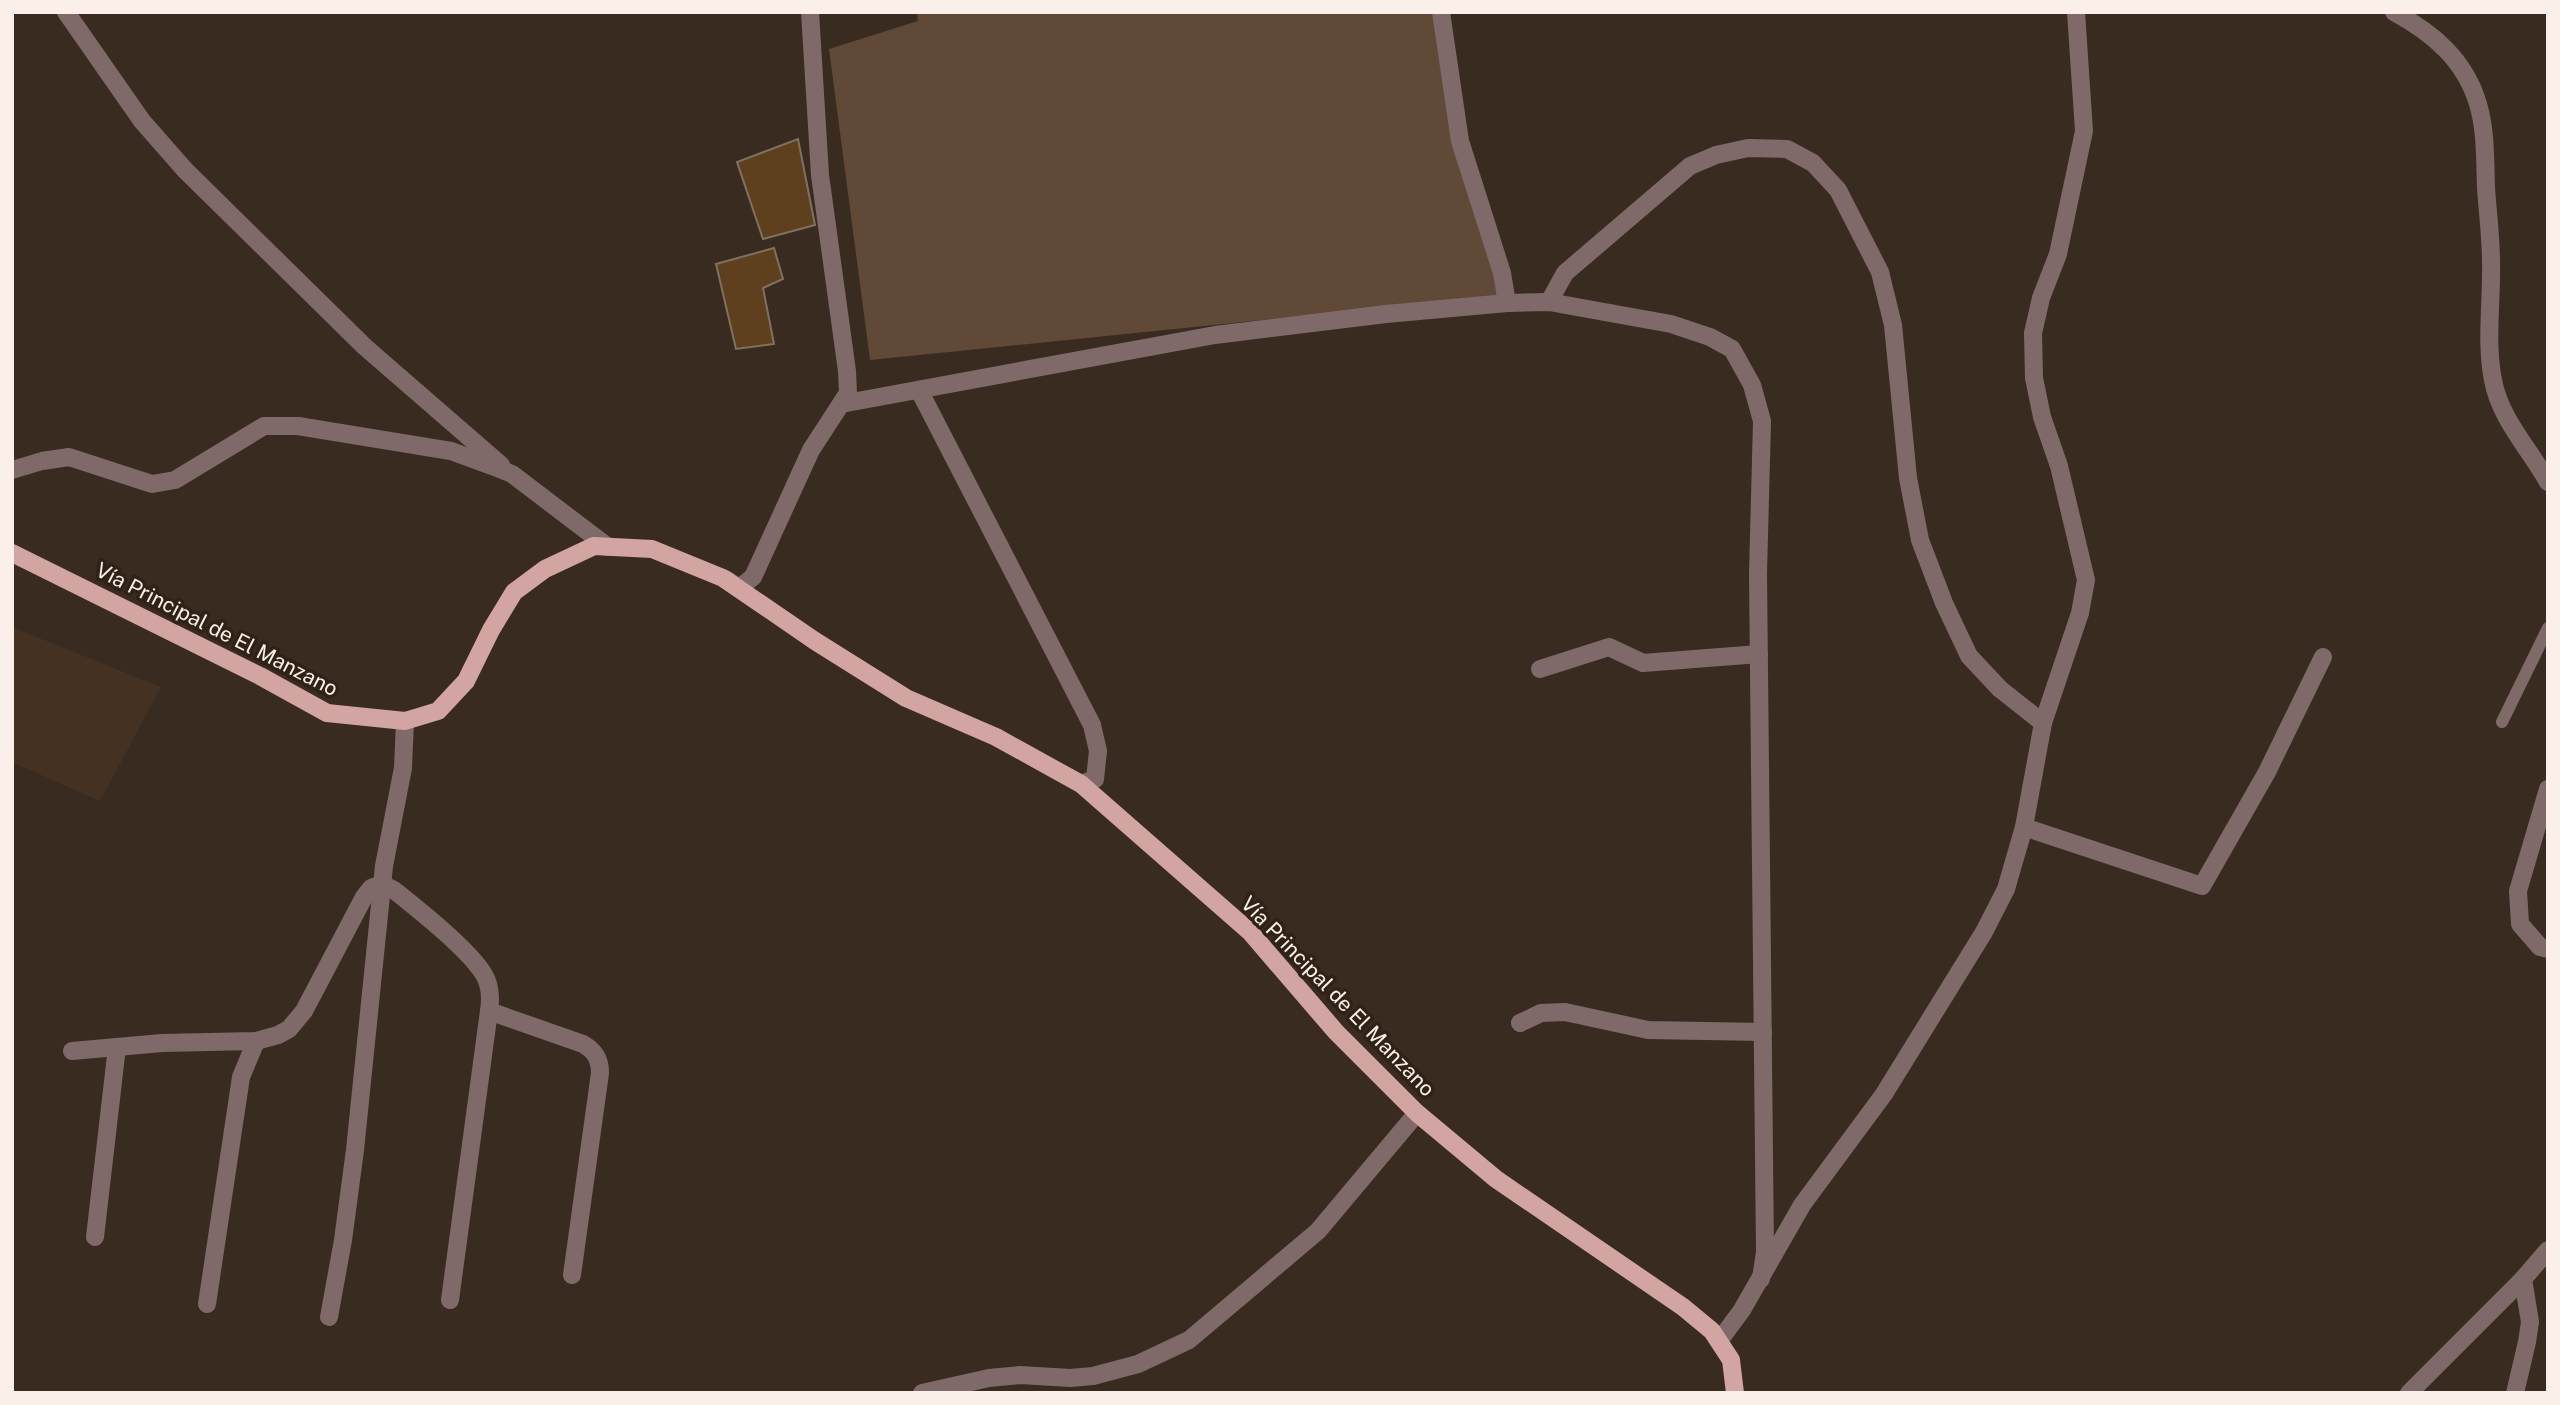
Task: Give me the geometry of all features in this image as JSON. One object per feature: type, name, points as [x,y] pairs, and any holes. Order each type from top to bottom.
[{"type":"main road","name":"Vía Principal de El Manzano","points":[[12,553],[260,676],[327,713],[405,721],[438,711],[466,681],[491,630],[514,592],[558,563],[594,546],[652,549],[723,578],[815,641],[906,698],[996,737],[1081,784],[1250,932],[1336,1032],[1417,1113],[1496,1179],[1684,1307],[1712,1331],[1731,1360],[1735,1393]]},
{"type":"street","points":[[66,12],[142,121],[185,170],[365,346],[512,474],[608,547]]},
{"type":"street","points":[[723,578],[739,588],[753,577],[811,450],[848,393],[820,175],[810,12]]},
{"type":"street","points":[[1441,12],[1460,141],[1502,273],[1507,303]]},
{"type":"street","points":[[1719,1341],[1761,1279],[1802,1205],[1884,1094],[1984,932],[2006,888],[2024,827],[2043,723],[2080,613],[2086,580],[2059,466],[2042,417],[2034,378],[2033,332],[2040,299],[2058,254],[2084,131],[2076,12]]},
{"type":"street","points":[[2394,12],[2431,33],[2460,65],[2478,103],[2484,142],[2491,273],[2488,344],[2493,383],[2510,425],[2548,482]]},
{"type":"street","points":[[1549,302],[1565,273],[1690,166],[1716,155],[1748,148],[1787,149],[1813,163],[1838,190],[1880,272],[1893,325],[1912,503],[1920,540],[1944,603],[1969,656],[2000,689],[2043,723]]},
{"type":"street","points":[[841,404],[1215,335],[1386,314],[1507,303],[1549,302],[1671,324],[1710,337],[1732,349],[1752,385],[1762,421],[1758,574],[1765,1252],[1761,1279]]},
{"type":"street","points":[[919,390],[1092,725],[1098,751],[1095,779],[1081,784]]},
{"type":"street","points":[[12,470],[42,461],[69,457],[152,484],[175,480],[264,426],[298,426],[451,451],[512,474]]},
{"type":"street","points":[[1540,669],[1609,646],[1643,663],[1759,654]]},
{"type":"street","points":[[2024,827],[2202,886],[2267,772],[2323,656]]},
{"type":"street","points":[[329,1317],[355,1150],[382,884],[403,768],[405,721]]},
{"type":"street","points":[[2548,789],[2518,891],[2520,924],[2540,947],[2548,948]]},
{"type":"street","points":[[382,884],[409,902],[468,955],[487,981],[491,1000],[450,1300]]},
{"type":"street","points":[[72,1051],[162,1043],[256,1041],[278,1035],[297,1021],[359,905],[371,888],[382,884]]},
{"type":"street","points":[[489,1011],[583,1044],[591,1048],[599,1061],[600,1073],[572,1275]]},
{"type":"street","points":[[1520,1023],[1541,1013],[1565,1012],[1648,1030],[1763,1032]]},
{"type":"street","points":[[207,1304],[241,1077],[256,1041]]},
{"type":"street","points":[[95,1237],[117,1047]]},
{"type":"street","points":[[922,1393],[958,1383],[999,1377],[1093,1376],[1138,1364],[1189,1340],[1318,1231],[1417,1113]]},
{"type":"street","points":[[2409,1393],[2523,1279],[2548,1250]]},
{"type":"street","points":[[2515,1393],[2529,1322],[2523,1279]]},
{"type":"lane","points":[[2502,722],[2548,628]]},
{"type":"shaded area","points":[[917,12],[1436,12],[1502,308],[1371,309],[870,360],[829,49],[918,21]]},
{"type":"shaded area","points":[[12,627],[161,687],[100,801],[12,762]]},
{"type":"building","points":[[798,139],[815,225],[763,239],[737,162]]},
{"type":"building","points":[[774,248],[783,279],[763,288],[774,344],[736,349],[716,264]]}]
